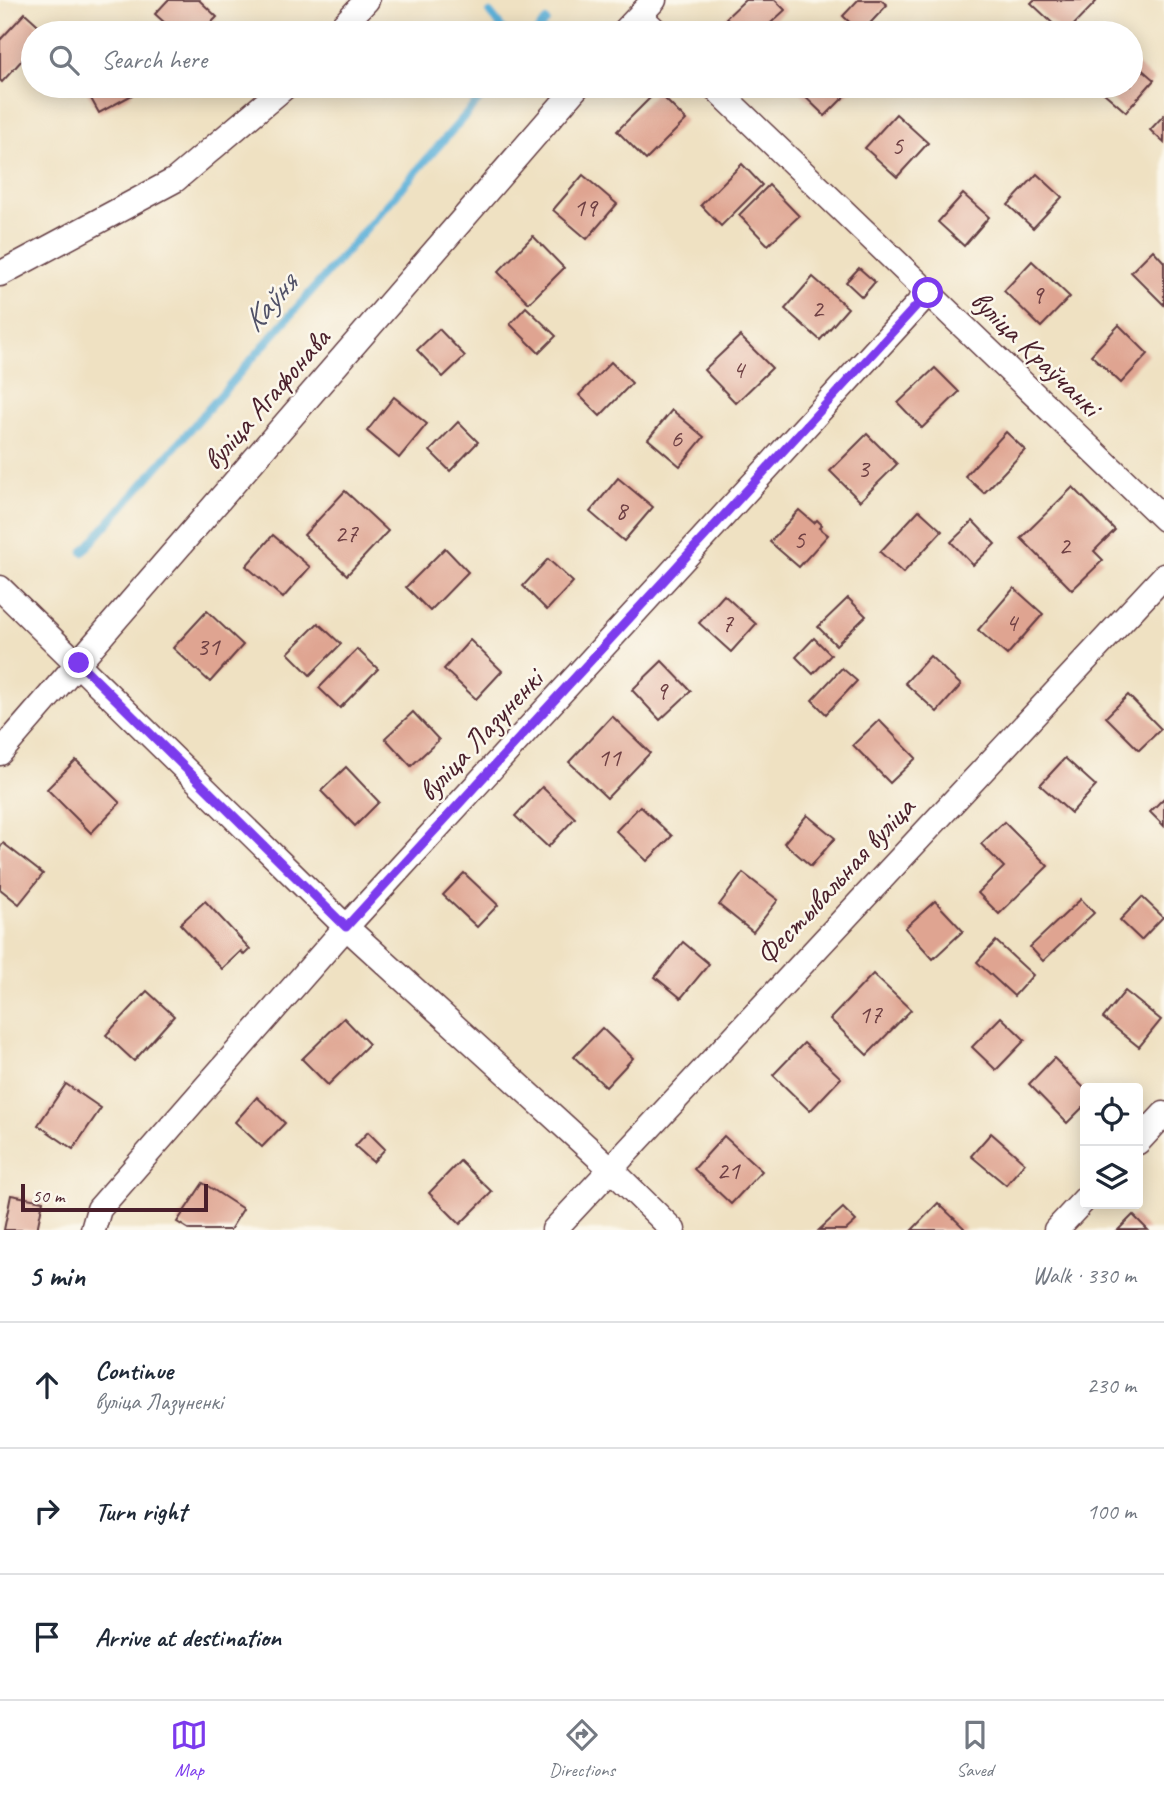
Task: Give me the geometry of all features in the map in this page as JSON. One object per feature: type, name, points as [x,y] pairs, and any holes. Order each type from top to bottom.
[{"type":"street","points":[[347,21],[367,0]]},
{"type":"street","points":[[0,274],[175,180],[272,98]]},
{"type":"street","name":"вуліца Агафонава","points":[[0,753],[568,98]]},
{"type":"street","name":"вуліца Краўчанкі","points":[[725,98],[1164,519]]},
{"type":"street","name":"вуліца Лазуненкі","points":[[93,1230],[99,1209],[346,927],[928,293]]},
{"type":"street","name":"Фестывальная вуліца","points":[[554,1230],[1164,576]]},
{"type":"street","points":[[0,588],[346,927],[610,1168],[673,1230]]},
{"type":"street","points":[[1143,1137],[1164,1114]]},
{"type":"street","points":[[1056,1230],[1080,1204]]},
{"type":"building","points":[[168,0],[199,0],[217,17],[213,21],[163,21],[155,14]]},
{"type":"building","points":[[745,0],[775,0],[785,10],[773,21],[729,21],[726,18]]},
{"type":"building","points":[[858,0],[881,0],[887,5],[872,21],[848,21],[843,16]]},
{"type":"building","points":[[1034,0],[1096,2],[1078,21],[1050,21],[1031,3]]},
{"type":"building","points":[[25,13],[34,21],[21,21],[21,61],[2,82],[0,80],[0,40]]},
{"type":"building","points":[[1143,70],[1154,80],[1143,93]]},
{"type":"building","points":[[91,98],[126,98],[99,113]]},
{"type":"building","points":[[650,98],[664,98],[686,120],[646,160],[617,131]]},
{"type":"building","points":[[806,98],[843,98],[825,116]]},
{"type":"building","points":[[1110,98],[1138,98],[1126,112]]},
{"type":"building","points":[[896,114],[928,143],[897,177],[865,148]]},
{"type":"building","points":[[1164,115],[1164,143],[1150,130]]},
{"type":"building","points":[[742,164],[762,185],[721,226],[701,205]]},
{"type":"building","points":[[1037,174],[1062,197],[1033,228],[1008,205]]},
{"type":"building","points":[[583,175],[617,204],[587,239],[553,210]]},
{"type":"building","points":[[769,185],[799,216],[768,245],[739,215]]},
{"type":"building","points":[[963,194],[989,217],[964,246],[938,222]]},
{"type":"building","points":[[533,236],[564,268],[529,303],[498,272]]},
{"type":"building","points":[[1153,250],[1164,262],[1164,305],[1131,272]]},
{"type":"building","points":[[1032,261],[1070,297],[1041,327],[1004,291]]},
{"type":"building","points":[[859,268],[875,282],[862,297],[846,282]]},
{"type":"building","points":[[813,277],[848,308],[820,340],[785,309]]},
{"type":"building","points":[[526,307],[556,336],[539,353],[510,324]]},
{"type":"building","points":[[1119,325],[1148,354],[1121,383],[1091,355]]},
{"type":"building","points":[[439,329],[465,356],[443,377],[417,350]]},
{"type":"building","points":[[740,336],[772,368],[736,403],[704,370]]},
{"type":"building","points":[[611,362],[632,383],[600,416],[579,395]]},
{"type":"building","points":[[935,368],[959,392],[922,428],[898,403]]},
{"type":"building","points":[[394,397],[427,424],[399,458],[367,431]]},
{"type":"building","points":[[672,410],[704,437],[680,466],[648,439]]},
{"type":"building","points":[[458,422],[478,442],[450,471],[430,451]]},
{"type":"building","points":[[1006,432],[1025,450],[984,493],[965,476]]},
{"type":"building","points":[[867,434],[897,464],[860,501],[830,471]]},
{"type":"building","points":[[618,478],[653,507],[624,541],[590,512]]},
{"type":"building","points":[[1073,487],[1115,530],[1094,551],[1103,560],[1072,590],[1021,538]]},
{"type":"building","points":[[345,491],[388,531],[347,575],[304,535]]},
{"type":"building","points":[[799,510],[814,523],[817,520],[822,525],[819,528],[828,535],[799,567],[770,542]]},
{"type":"building","points":[[919,510],[942,531],[903,573],[880,552]]},
{"type":"building","points":[[973,521],[995,544],[973,565],[951,542]]},
{"type":"building","points":[[273,535],[310,567],[283,598],[246,566]]},
{"type":"building","points":[[445,548],[468,572],[430,611],[406,587]]},
{"type":"building","points":[[548,559],[573,582],[547,610],[523,586]]},
{"type":"building","points":[[1014,588],[1043,614],[1007,655],[978,630]]},
{"type":"building","points":[[724,595],[756,624],[731,652],[699,623]]},
{"type":"building","points":[[848,598],[866,616],[836,645],[818,627]]},
{"type":"building","points":[[207,611],[243,645],[210,682],[173,648]]},
{"type":"building","points":[[318,623],[341,644],[310,675],[288,653]]},
{"type":"building","points":[[814,638],[831,655],[813,674],[796,657]]},
{"type":"building","points":[[470,640],[502,671],[476,699],[444,669]]},
{"type":"building","points":[[357,649],[378,669],[340,708],[319,688]]},
{"type":"building","points":[[930,656],[961,685],[937,712],[905,683]]},
{"type":"building","points":[[662,661],[691,691],[660,720],[632,690]]},
{"type":"building","points":[[842,668],[857,681],[826,714],[812,700]]},
{"type":"building","points":[[1128,695],[1161,729],[1139,750],[1106,717]]},
{"type":"building","points":[[413,712],[439,740],[411,766],[385,738]]},
{"type":"building","points":[[612,716],[650,753],[607,798],[569,762]]},
{"type":"building","points":[[879,720],[916,758],[890,783],[853,745]]},
{"type":"building","points":[[1065,758],[1096,786],[1071,813],[1040,785]]},
{"type":"building","points":[[76,760],[120,803],[91,833],[47,789]]},
{"type":"building","points":[[346,767],[379,802],[355,826],[321,791]]},
{"type":"building","points":[[542,787],[575,818],[548,847],[515,816]]},
{"type":"building","points":[[1164,798],[1164,826],[1150,812]]},
{"type":"building","points":[[640,806],[672,836],[647,861],[616,831]]},
{"type":"building","points":[[807,815],[835,838],[811,866],[784,843]]},
{"type":"building","points":[[1004,822],[1048,866],[999,914],[978,893],[1004,867],[981,844]]},
{"type":"building","points":[[3,843],[43,874],[19,904],[0,889],[0,848]]},
{"type":"building","points":[[464,873],[498,905],[477,927],[443,895]]},
{"type":"building","points":[[743,873],[778,900],[753,932],[719,905]]},
{"type":"building","points":[[1142,897],[1163,917],[1141,940],[1120,920]]},
{"type":"building","points":[[1081,899],[1094,913],[1043,961],[1030,947]]},
{"type":"building","points":[[205,901],[250,949],[244,955],[241,951],[222,969],[180,924]]},
{"type":"building","points":[[935,901],[963,931],[933,959],[905,928]]},
{"type":"building","points":[[996,941],[1033,975],[1014,996],[977,962]]},
{"type":"building","points":[[683,942],[709,964],[681,998],[655,977]]},
{"type":"building","points":[[873,974],[911,1010],[867,1055],[830,1019]]},
{"type":"building","points":[[147,991],[174,1016],[134,1061],[106,1035]]},
{"type":"building","points":[[1125,991],[1161,1020],[1139,1047],[1103,1018]]},
{"type":"building","points":[[1001,1017],[1025,1040],[996,1070],[972,1047]]},
{"type":"building","points":[[344,1018],[369,1044],[328,1085],[302,1059]]},
{"type":"building","points":[[602,1028],[633,1058],[606,1087],[574,1057]]},
{"type":"building","points":[[804,1043],[841,1078],[810,1111],[773,1075]]},
{"type":"building","points":[[1054,1058],[1080,1084],[1080,1110],[1067,1123],[1029,1084]]},
{"type":"building","points":[[66,1084],[101,1108],[73,1149],[38,1125]]},
{"type":"building","points":[[257,1097],[285,1123],[262,1147],[235,1122]]},
{"type":"building","points":[[368,1132],[385,1149],[373,1162],[355,1146]]},
{"type":"building","points":[[991,1133],[1025,1163],[1006,1185],[971,1156]]},
{"type":"building","points":[[724,1136],[762,1171],[731,1204],[694,1169]]},
{"type":"building","points":[[460,1161],[492,1192],[460,1224],[429,1193]]},
{"type":"building","points":[[203,1183],[243,1209],[230,1230],[190,1230],[177,1222]]},
{"type":"building","points":[[11,1195],[43,1201],[37,1230],[4,1230]]},
{"type":"building","points":[[938,1203],[964,1228],[912,1230]]},
{"type":"building","points":[[843,1208],[856,1221],[846,1230],[819,1230]]},
{"type":"building","points":[[1133,1215],[1148,1230],[1118,1230]]},
{"type":"waterway","name":"Каўня","points":[[490,13],[496,21]]},
{"type":"waterway","name":"Каўня","points":[[83,552],[480,98]]},
{"type":"route","points":[[79,663],[346,927],[928,293]]}]
